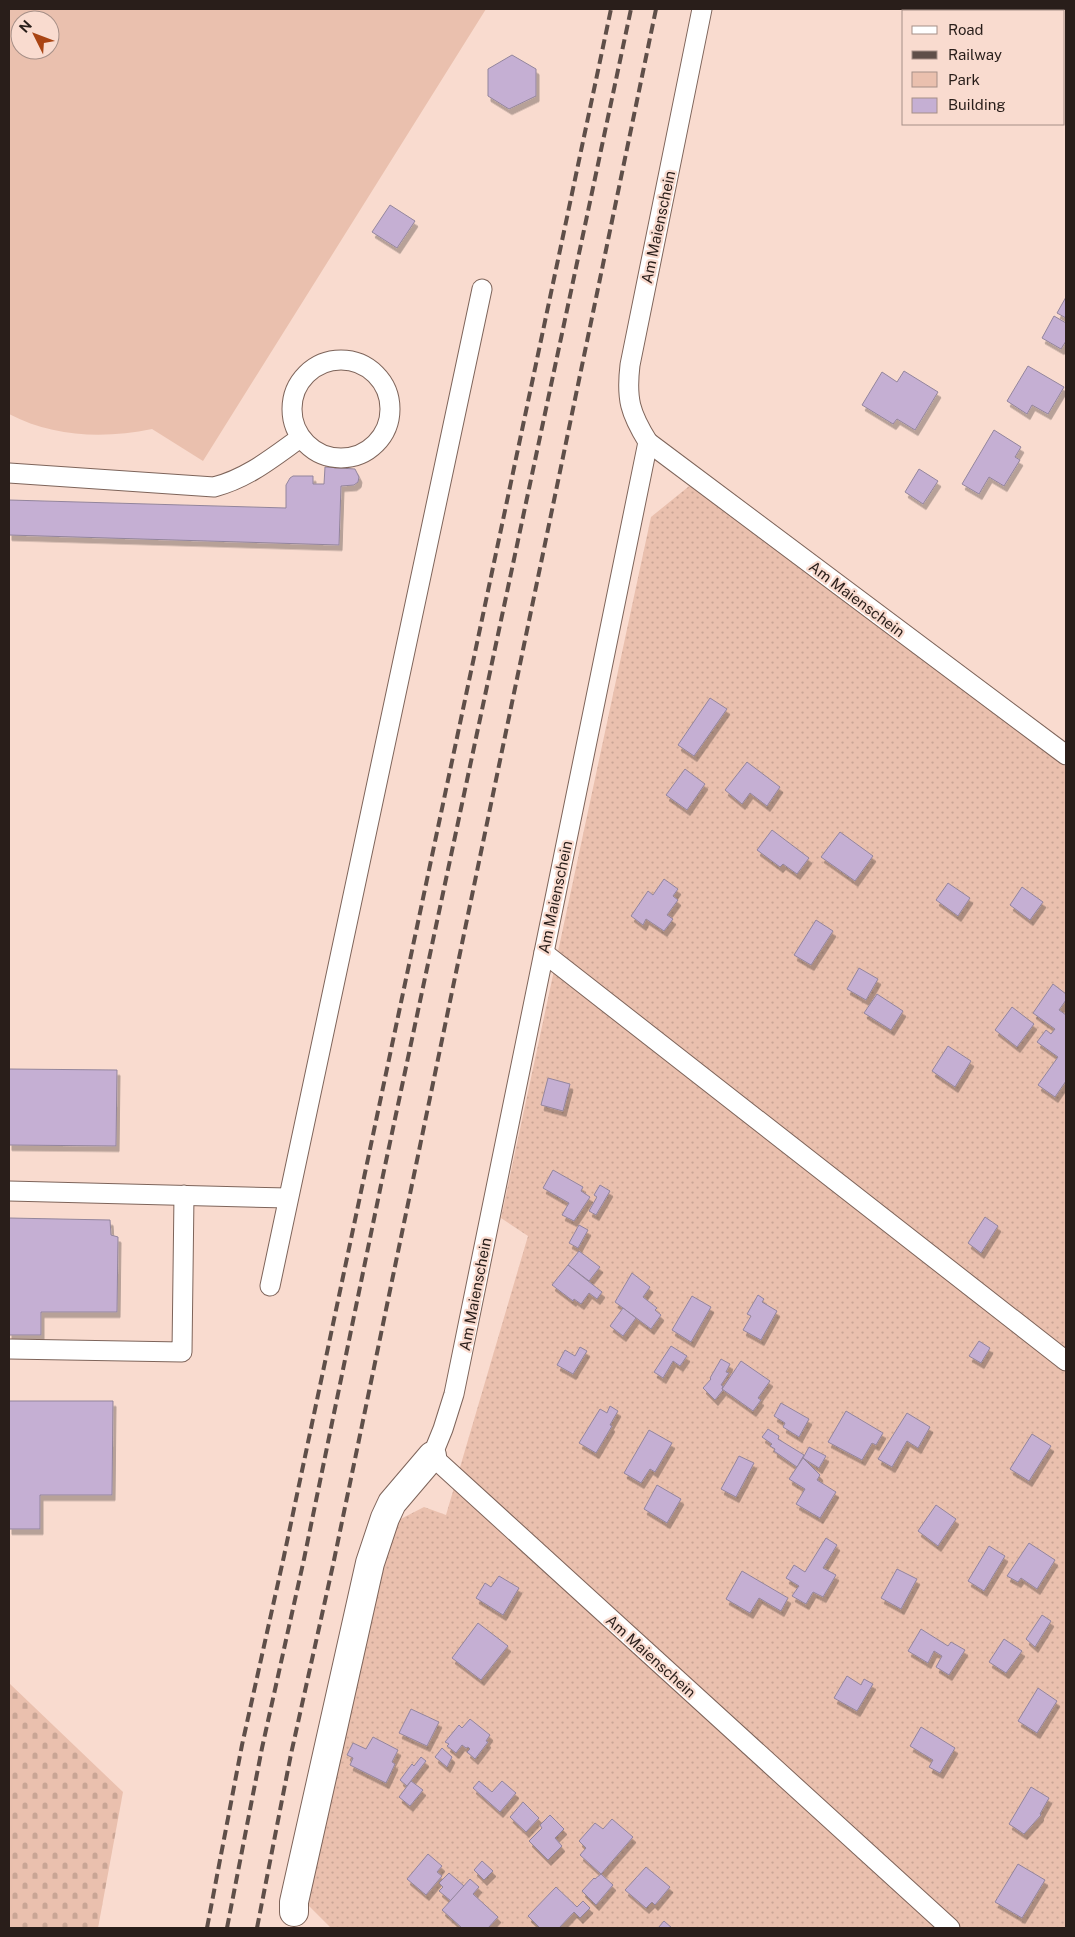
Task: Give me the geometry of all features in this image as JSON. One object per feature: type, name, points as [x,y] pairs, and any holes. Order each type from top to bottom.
[{"type":"street","points":[[294,1912],[294,1902],[370,1563],[392,1503],[432,1456]]},
{"type":"lane","name":"Am Maienschein","points":[[702,9],[630,365],[628,385],[630,407],[634,420],[648,442],[1066,755]]},
{"type":"lane","points":[[270,1286],[482,289]]},
{"type":"lane","points":[[342,358],[352,360],[375,371],[389,393],[391,413],[379,442],[356,456],[331,458],[308,446],[300,438],[294,424],[292,398],[304,375],[326,361],[342,358]]},
{"type":"lane","points":[[9,473],[214,487],[234,482],[252,472],[300,438]]},
{"type":"lane","name":"Am Maienschein","points":[[648,442],[454,1394],[432,1456],[950,1928]]},
{"type":"lane","points":[[544,953],[1066,1361]]},
{"type":"lane","points":[[9,1191],[288,1198]]},
{"type":"lane","points":[[9,1349],[182,1352],[184,1195]]},
{"type":"green space","points":[[9,9],[486,9],[203,461],[152,429],[116,434],[79,434],[26,422],[9,414]]},
{"type":"green space","points":[[693,483],[922,647],[1066,767],[1066,1928],[331,1928],[305,1902],[391,1524],[424,1507],[446,1515],[528,1236],[501,1218],[651,517]]},
{"type":"green space","points":[[9,1683],[123,1792],[98,1928],[9,1928]]},
{"type":"building","points":[[512,55],[536,69],[536,96],[509,109],[488,96],[488,69]]},
{"type":"building","points":[[390,205],[415,221],[397,248],[372,232]]},
{"type":"building","points":[[1066,297],[1066,318],[1057,313]]},
{"type":"building","points":[[1054,316],[1066,323],[1066,341],[1061,349],[1042,338]]},
{"type":"building","points":[[1028,366],[1064,387],[1048,414],[1032,405],[1027,414],[1007,401]]},
{"type":"building","points":[[904,371],[938,392],[915,430],[897,419],[893,424],[862,405],[882,372],[897,382]]},
{"type":"building","points":[[994,430],[1021,447],[1015,457],[1020,460],[1004,486],[989,477],[979,494],[962,484]]},
{"type":"building","points":[[325,467],[355,469],[359,477],[358,482],[354,485],[341,486],[339,545],[9,535],[9,500],[286,508],[286,485],[290,478],[293,476],[313,476],[313,484],[324,484]]},
{"type":"building","points":[[919,469],[938,481],[923,504],[905,492]]},
{"type":"building","points":[[710,698],[727,709],[694,756],[678,745]]},
{"type":"building","points":[[747,762],[780,787],[767,806],[750,793],[742,804],[725,790]]},
{"type":"building","points":[[685,769],[705,784],[687,810],[666,795]]},
{"type":"building","points":[[772,830],[809,858],[797,874],[783,864],[780,867],[757,850]]},
{"type":"building","points":[[840,832],[873,856],[855,881],[821,857]]},
{"type":"building","points":[[664,879],[678,889],[673,896],[678,900],[667,915],[673,919],[664,931],[646,919],[643,925],[631,916],[648,891],[653,895]]},
{"type":"building","points":[[948,883],[970,898],[958,916],[936,900]]},
{"type":"building","points":[[1022,887],[1043,902],[1030,920],[1010,905]]},
{"type":"building","points":[[816,920],[833,931],[811,965],[794,955]]},
{"type":"building","points":[[859,968],[878,979],[866,1000],[847,989]]},
{"type":"building","points":[[1053,984],[1066,994],[1066,1000],[1059,1010],[1066,1015],[1066,1081],[1055,1097],[1038,1085],[1058,1057],[1037,1042],[1046,1030],[1051,1034],[1055,1029],[1033,1013]]},
{"type":"building","points":[[877,994],[903,1011],[891,1030],[864,1013]]},
{"type":"building","points":[[1012,1007],[1034,1024],[1017,1047],[995,1030]]},
{"type":"building","points":[[948,1046],[971,1061],[955,1087],[932,1071]]},
{"type":"building","points":[[9,1069],[117,1070],[116,1146],[9,1145]]},
{"type":"building","points":[[548,1078],[570,1084],[563,1111],[541,1105]]},
{"type":"building","points":[[553,1170],[583,1187],[581,1191],[590,1197],[574,1221],[562,1215],[569,1203],[543,1188]]},
{"type":"building","points":[[600,1185],[610,1191],[596,1215],[589,1211],[597,1197],[594,1195]]},
{"type":"building","points":[[985,1217],[998,1226],[981,1253],[968,1243]]},
{"type":"building","points":[[9,1218],[110,1220],[111,1235],[118,1237],[117,1312],[41,1312],[41,1335],[9,1335]]},
{"type":"building","points":[[579,1225],[588,1230],[578,1248],[569,1243]]},
{"type":"building","points":[[579,1251],[600,1267],[589,1281],[568,1265]]},
{"type":"building","points":[[568,1265],[602,1292],[597,1299],[589,1293],[581,1304],[574,1299],[573,1301],[552,1285]]},
{"type":"building","points":[[632,1273],[650,1287],[643,1297],[657,1308],[655,1310],[661,1315],[651,1329],[615,1302]]},
{"type":"building","points":[[758,1295],[764,1299],[762,1302],[777,1311],[761,1340],[743,1330],[751,1316],[747,1314]]},
{"type":"building","points":[[692,1296],[711,1307],[691,1342],[672,1330]]},
{"type":"building","points":[[623,1308],[636,1318],[623,1336],[610,1326]]},
{"type":"building","points":[[979,1341],[990,1348],[981,1363],[969,1356]]},
{"type":"building","points":[[671,1346],[687,1356],[680,1366],[673,1361],[663,1378],[654,1372]]},
{"type":"building","points":[[580,1347],[587,1351],[573,1374],[557,1365],[565,1350],[575,1356]]},
{"type":"building","points":[[721,1359],[730,1364],[726,1372],[729,1373],[721,1385],[723,1390],[715,1400],[703,1388],[711,1379]]},
{"type":"building","points":[[741,1361],[770,1381],[758,1398],[761,1400],[753,1411],[722,1389]]},
{"type":"building","points":[[9,1401],[113,1401],[112,1495],[40,1495],[40,1529],[9,1529]]},
{"type":"building","points":[[781,1403],[809,1419],[799,1437],[783,1427],[785,1423],[774,1416]]},
{"type":"building","points":[[610,1406],[618,1411],[610,1425],[612,1426],[596,1453],[579,1443],[600,1409],[607,1413]]},
{"type":"building","points":[[846,1411],[883,1433],[876,1445],[872,1443],[862,1460],[828,1442]]},
{"type":"building","points":[[907,1413],[930,1427],[918,1448],[907,1441],[892,1467],[878,1459]]},
{"type":"building","points":[[768,1429],[779,1436],[778,1439],[804,1455],[797,1467],[774,1451],[775,1449],[770,1446],[772,1444],[762,1437]]},
{"type":"building","points":[[649,1430],[672,1443],[655,1472],[650,1469],[641,1483],[624,1473]]},
{"type":"building","points":[[1032,1434],[1051,1446],[1029,1481],[1010,1469]]},
{"type":"building","points":[[809,1447],[826,1456],[819,1468],[803,1458]]},
{"type":"building","points":[[739,1456],[754,1463],[736,1497],[721,1489]]},
{"type":"building","points":[[803,1458],[820,1475],[817,1480],[836,1492],[820,1518],[796,1504],[805,1489],[789,1479]]},
{"type":"building","points":[[657,1485],[681,1499],[667,1523],[644,1509]]},
{"type":"building","points":[[936,1505],[956,1519],[938,1546],[918,1531]]},
{"type":"building","points":[[826,1538],[837,1545],[823,1568],[836,1575],[823,1597],[813,1592],[806,1604],[792,1596],[799,1586],[786,1578],[794,1565],[805,1572]]},
{"type":"building","points":[[1029,1543],[1055,1560],[1037,1589],[1021,1578],[1018,1582],[1007,1576]]},
{"type":"building","points":[[989,1546],[1005,1556],[984,1591],[968,1581]]},
{"type":"building","points":[[897,1569],[917,1579],[901,1609],[881,1598]]},
{"type":"building","points":[[742,1571],[788,1598],[781,1611],[759,1598],[750,1613],[726,1599]]},
{"type":"building","points":[[499,1576],[519,1588],[503,1615],[476,1598],[485,1583],[491,1587]]},
{"type":"building","points":[[1042,1615],[1051,1621],[1035,1647],[1026,1639]]},
{"type":"building","points":[[478,1623],[508,1646],[481,1680],[452,1658]]},
{"type":"building","points":[[921,1629],[948,1646],[951,1642],[965,1650],[949,1675],[936,1667],[942,1656],[934,1651],[928,1663],[908,1651]]},
{"type":"building","points":[[1004,1639],[1022,1651],[1006,1673],[989,1662]]},
{"type":"building","points":[[847,1676],[861,1685],[864,1679],[873,1684],[857,1711],[834,1698]]},
{"type":"building","points":[[1038,1688],[1057,1701],[1037,1733],[1018,1721]]},
{"type":"building","points":[[411,1709],[439,1722],[427,1746],[399,1733]]},
{"type":"building","points":[[470,1719],[490,1735],[486,1741],[488,1742],[475,1759],[467,1752],[470,1749],[468,1747],[466,1748],[462,1745],[456,1753],[445,1742],[459,1725],[462,1728]]},
{"type":"building","points":[[921,1727],[955,1748],[940,1773],[929,1767],[933,1760],[910,1746]]},
{"type":"building","points":[[373,1737],[398,1750],[392,1762],[395,1764],[386,1783],[350,1765],[353,1758],[347,1755],[353,1743],[366,1749]]},
{"type":"building","points":[[442,1748],[452,1757],[447,1767],[435,1757]]},
{"type":"building","points":[[421,1757],[426,1761],[407,1786],[400,1780],[412,1764],[414,1766]]},
{"type":"building","points":[[411,1781],[423,1790],[410,1806],[399,1797]]},
{"type":"building","points":[[479,1781],[492,1792],[502,1781],[516,1793],[500,1812],[473,1788]]},
{"type":"building","points":[[1031,1787],[1049,1798],[1041,1815],[1024,1834],[1009,1824]]},
{"type":"building","points":[[523,1802],[539,1818],[526,1832],[510,1817]]},
{"type":"building","points":[[550,1815],[564,1829],[555,1838],[562,1846],[548,1860],[529,1841],[542,1828],[540,1825]]},
{"type":"building","points":[[612,1819],[633,1837],[601,1874],[580,1855],[586,1848],[579,1841],[595,1823],[603,1829]]},
{"type":"building","points":[[428,1854],[442,1866],[437,1872],[442,1876],[426,1895],[407,1879]]},
{"type":"building","points":[[482,1861],[493,1871],[484,1880],[474,1870]]},
{"type":"building","points":[[1018,1864],[1045,1880],[1022,1918],[995,1902]]},
{"type":"building","points":[[646,1867],[670,1887],[655,1905],[652,1902],[646,1908],[625,1890]]},
{"type":"building","points":[[449,1873],[464,1886],[451,1901],[439,1891],[443,1887],[439,1883]]},
{"type":"building","points":[[601,1874],[613,1885],[596,1905],[582,1891],[594,1878]]},
{"type":"building","points":[[470,1879],[479,1887],[473,1894],[498,1917],[488,1928],[462,1928],[442,1910]]},
{"type":"building","points":[[556,1887],[577,1907],[583,1901],[590,1908],[580,1918],[574,1912],[559,1928],[540,1928],[528,1916]]},
{"type":"building","points":[[664,1921],[672,1928],[658,1928]]},
{"type":"railway","points":[[207,1928],[242,1745],[284,1556],[611,9]]},
{"type":"railway","points":[[227,1928],[262,1748],[304,1559],[382,1180],[631,9]]},
{"type":"railway","points":[[257,1928],[291,1754],[333,1565],[656,9]]}]
